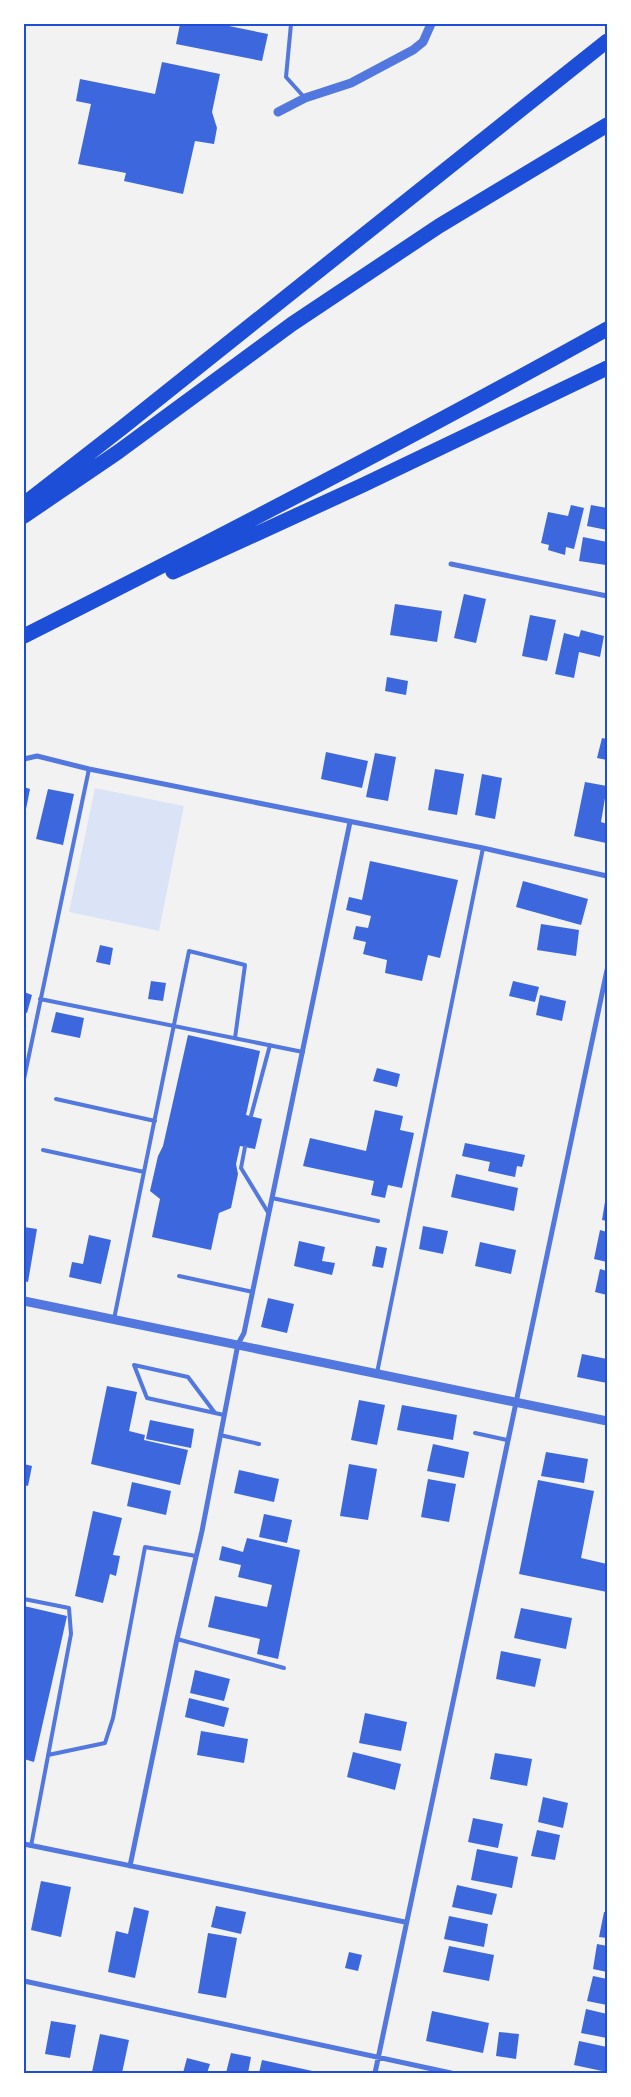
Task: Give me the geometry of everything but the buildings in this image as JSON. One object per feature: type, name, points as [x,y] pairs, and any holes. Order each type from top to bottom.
[{"type":"highway","points":[[24,504],[607,41]]},
{"type":"highway","points":[[24,516],[118,452],[292,324],[332,297],[439,226],[607,125]]},
{"type":"highway","points":[[24,636],[367,460],[607,329]]},
{"type":"highway","points":[[24,640],[363,485],[607,368]]},
{"type":"street","points":[[278,112],[304,98],[350,83],[413,50],[423,42],[431,24]]},
{"type":"street","points":[[451,564],[607,596]]},
{"type":"street","points":[[24,759],[38,756],[483,848],[607,876]]},
{"type":"street","points":[[130,1866],[176,1639],[196,1556],[238,1344],[244,1333],[253,1292],[350,822]]},
{"type":"street","points":[[375,2073],[405,1922],[607,970]]},
{"type":"street","points":[[24,1301],[607,1420]]},
{"type":"street","points":[[24,1844],[405,1922]]},
{"type":"street","points":[[24,1982],[451,2073]]},
{"type":"lane","points":[[291,24],[286,77],[304,98]]},
{"type":"lane","points":[[24,1079],[89,768]]},
{"type":"lane","points":[[376,1373],[483,848]]},
{"type":"lane","points":[[114,1319],[189,951],[246,964],[235,1038]]},
{"type":"lane","points":[[40,999],[303,1052]]},
{"type":"lane","points":[[251,1116],[270,1045]]},
{"type":"lane","points":[[56,1099],[155,1121]]},
{"type":"lane","points":[[245,1147],[241,1168],[269,1214]]},
{"type":"lane","points":[[43,1150],[144,1172]]},
{"type":"lane","points":[[272,1198],[378,1221]]},
{"type":"lane","points":[[180,1276],[253,1292]]},
{"type":"lane","points":[[215,1413],[188,1377],[134,1365],[147,1398],[224,1415]]},
{"type":"lane","points":[[475,1433],[507,1440]]},
{"type":"lane","points":[[220,1435],[259,1444]]},
{"type":"lane","points":[[48,1755],[105,1743],[113,1718],[145,1547],[196,1556]]},
{"type":"lane","points":[[24,1599],[69,1608],[71,1634],[31,1846]]},
{"type":"lane","points":[[176,1639],[284,1668]]},
{"type":"shaded area","points":[[95,788],[184,806],[159,931],[69,912]]}]
